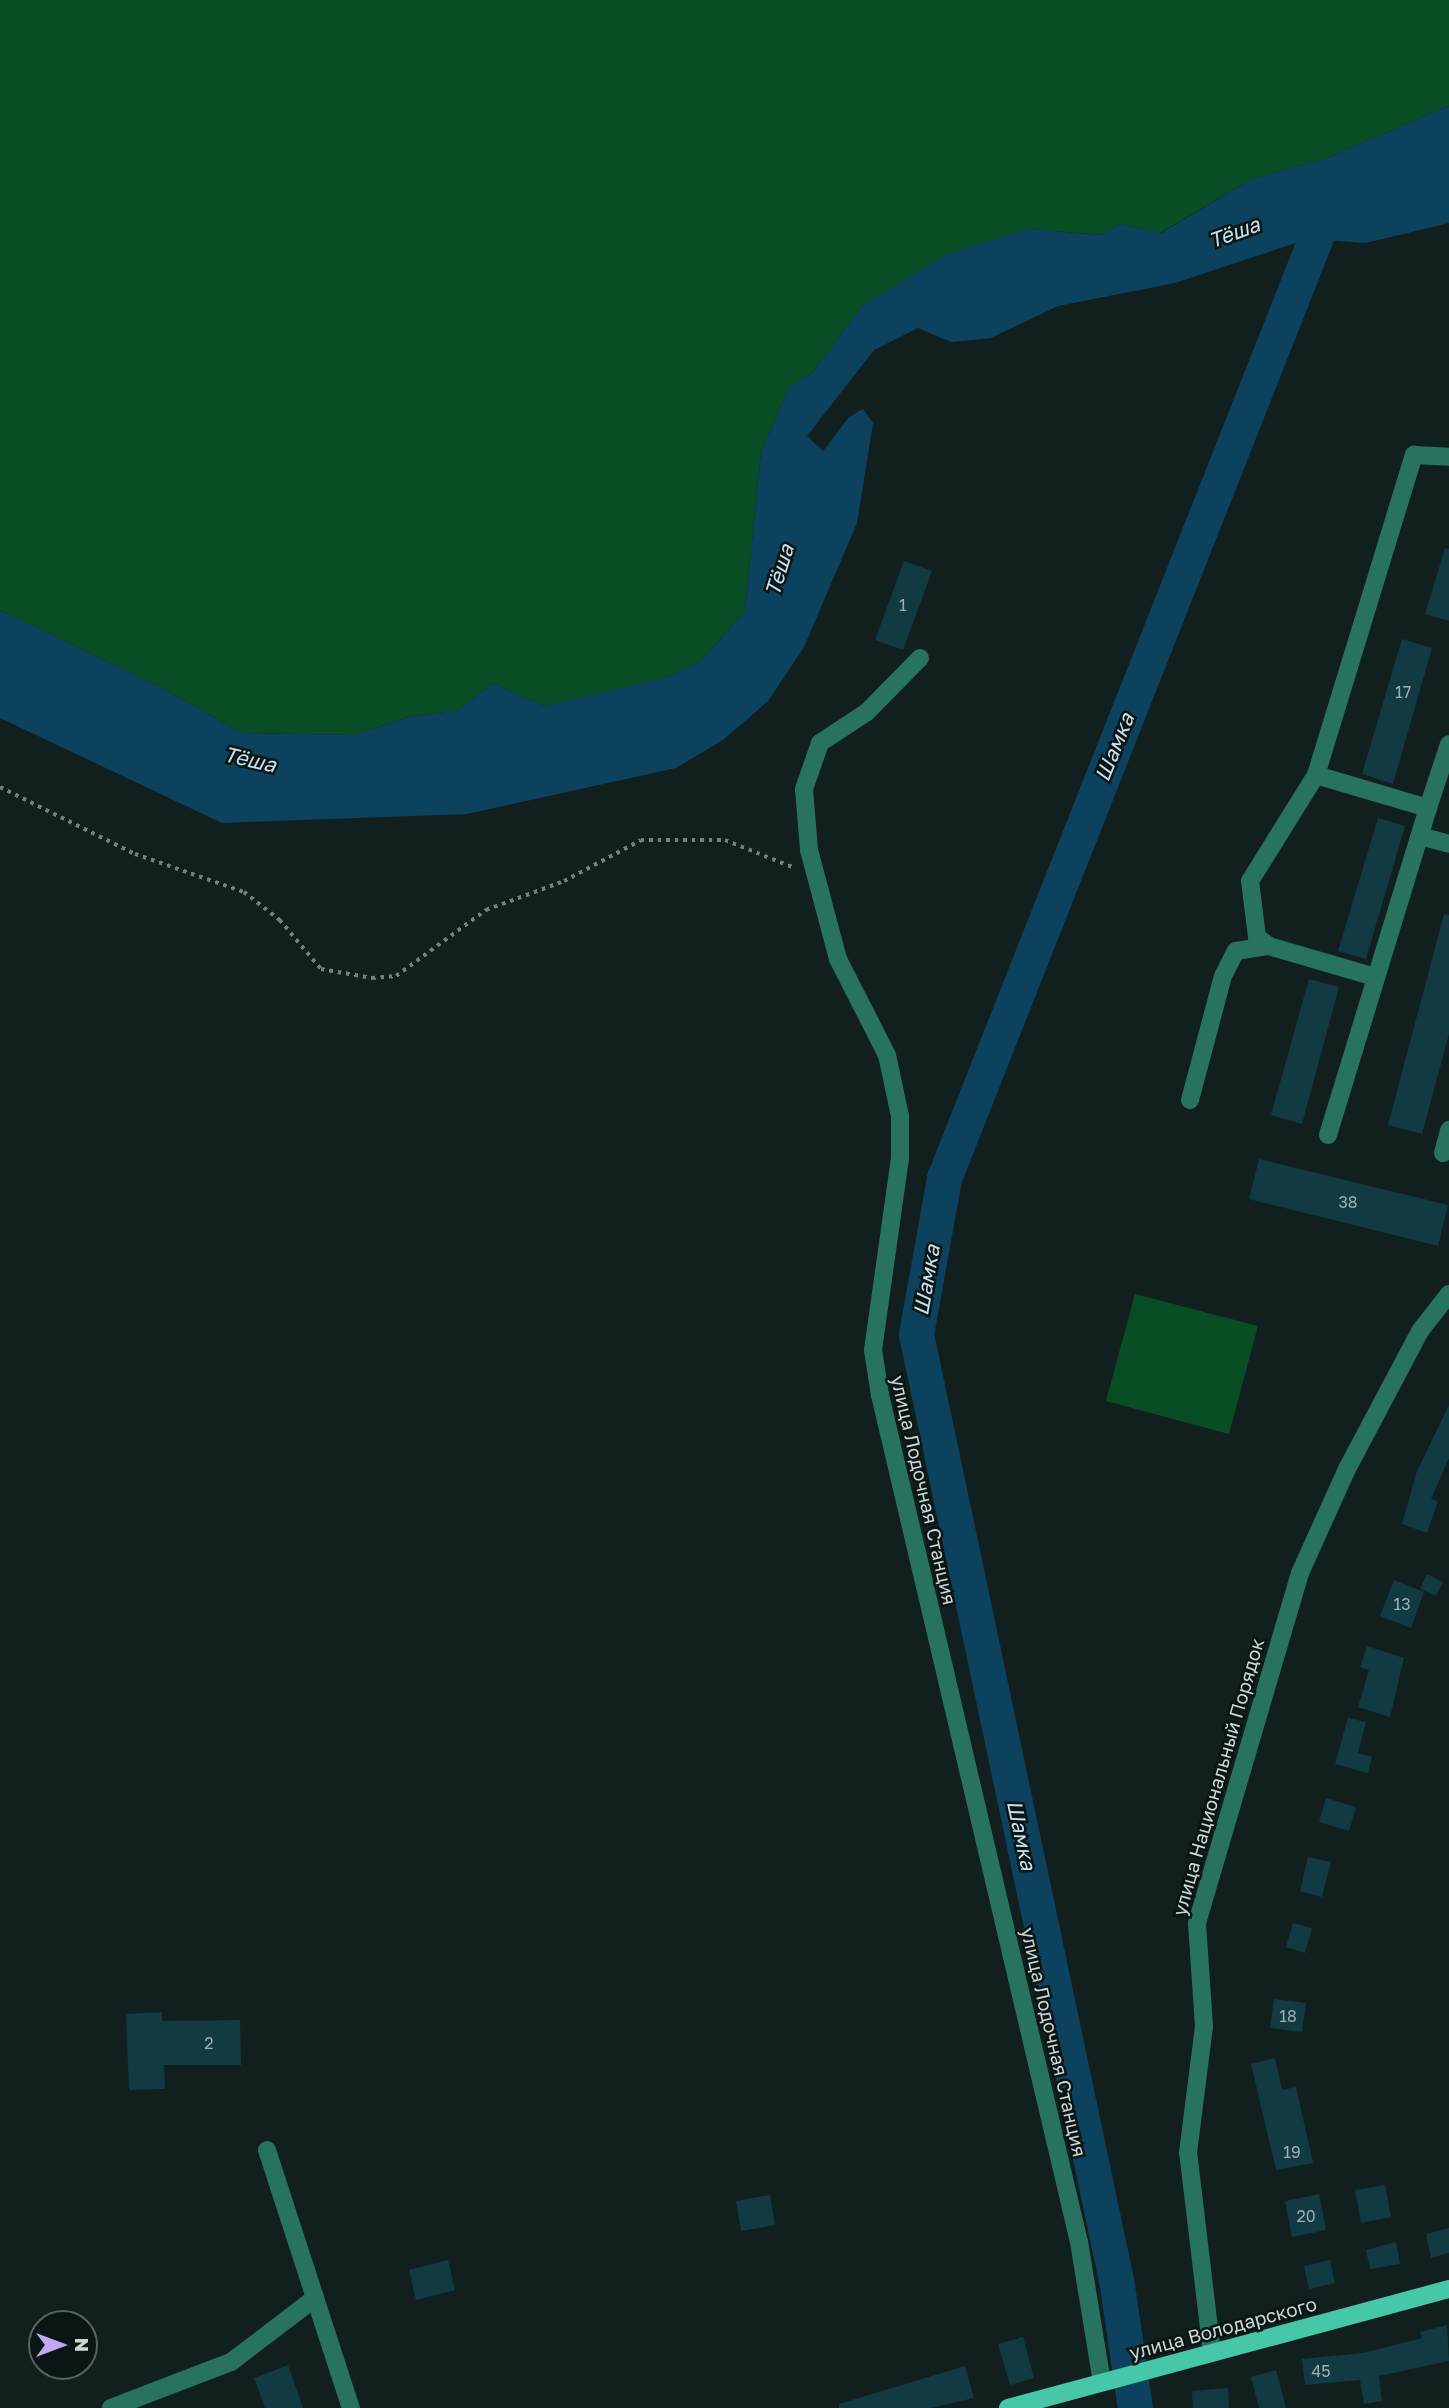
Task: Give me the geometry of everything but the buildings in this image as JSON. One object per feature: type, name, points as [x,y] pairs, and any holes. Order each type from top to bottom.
[{"type":"main road","name":"улица Володарского","points":[[1008,2408],[1449,2289]]},
{"type":"street","points":[[1375,977],[1269,946],[1257,937],[1250,881],[1316,775],[1414,455],[1449,457]]},
{"type":"street","name":"улица Лодочная Станция","points":[[920,658],[867,712],[820,743],[804,789],[816,877],[838,959],[887,1055],[900,1116],[900,1158],[873,1350],[880,1395],[1079,2242],[1107,2381]]},
{"type":"street","points":[[1328,1135],[1449,744]]},
{"type":"street","points":[[1316,775],[1428,808]]},
{"type":"street","points":[[1420,836],[1449,844]]},
{"type":"street","points":[[1190,1100],[1223,976],[1236,951],[1269,946]]},
{"type":"street","points":[[1443,1153],[1449,1130]]},
{"type":"street","name":"улица Национальный Порядок","points":[[1212,2353],[1188,2153],[1204,2026],[1197,1923],[1300,1573],[1347,1469],[1420,1332],[1449,1294]]},
{"type":"street","points":[[267,2150],[351,2408]]},
{"type":"street","points":[[111,2408],[231,2362],[315,2298]]},
{"type":"path","points":[[0,787],[135,855],[244,892],[280,920],[321,969],[372,978],[396,976],[486,909],[564,881],[641,840],[725,840],[816,877]]},
{"type":"green space","points":[[0,0],[1449,0],[1449,106],[1322,160],[1252,179],[1160,233],[1119,224],[1102,235],[1029,229],[863,305],[812,373],[790,386],[761,452],[745,611],[702,660],[666,678],[588,700],[544,706],[493,683],[459,710],[409,717],[354,735],[242,733],[159,686],[0,610]]},
{"type":"green space","points":[[1135,1294],[1258,1326],[1229,1434],[1106,1401]]},
{"type":"water","name":"Тёша","points":[[1449,106],[1449,223],[1366,243],[1308,239],[1175,283],[1058,306],[991,338],[951,342],[918,328],[874,350],[807,436],[823,451],[849,417],[863,409],[873,423],[857,523],[804,647],[768,701],[723,740],[676,768],[467,814],[222,823],[0,718],[0,610],[159,686],[242,733],[354,735],[409,717],[459,710],[493,683],[544,706],[666,678],[702,660],[745,611],[761,452],[790,386],[812,373],[863,305],[947,254],[1029,229],[1102,235],[1119,224],[1161,233],[1252,179],[1322,160]]},
{"type":"waterway","name":"Шамка","points":[[1135,2408],[1116,2280],[916,1334],[944,1178],[1329,204]]}]
